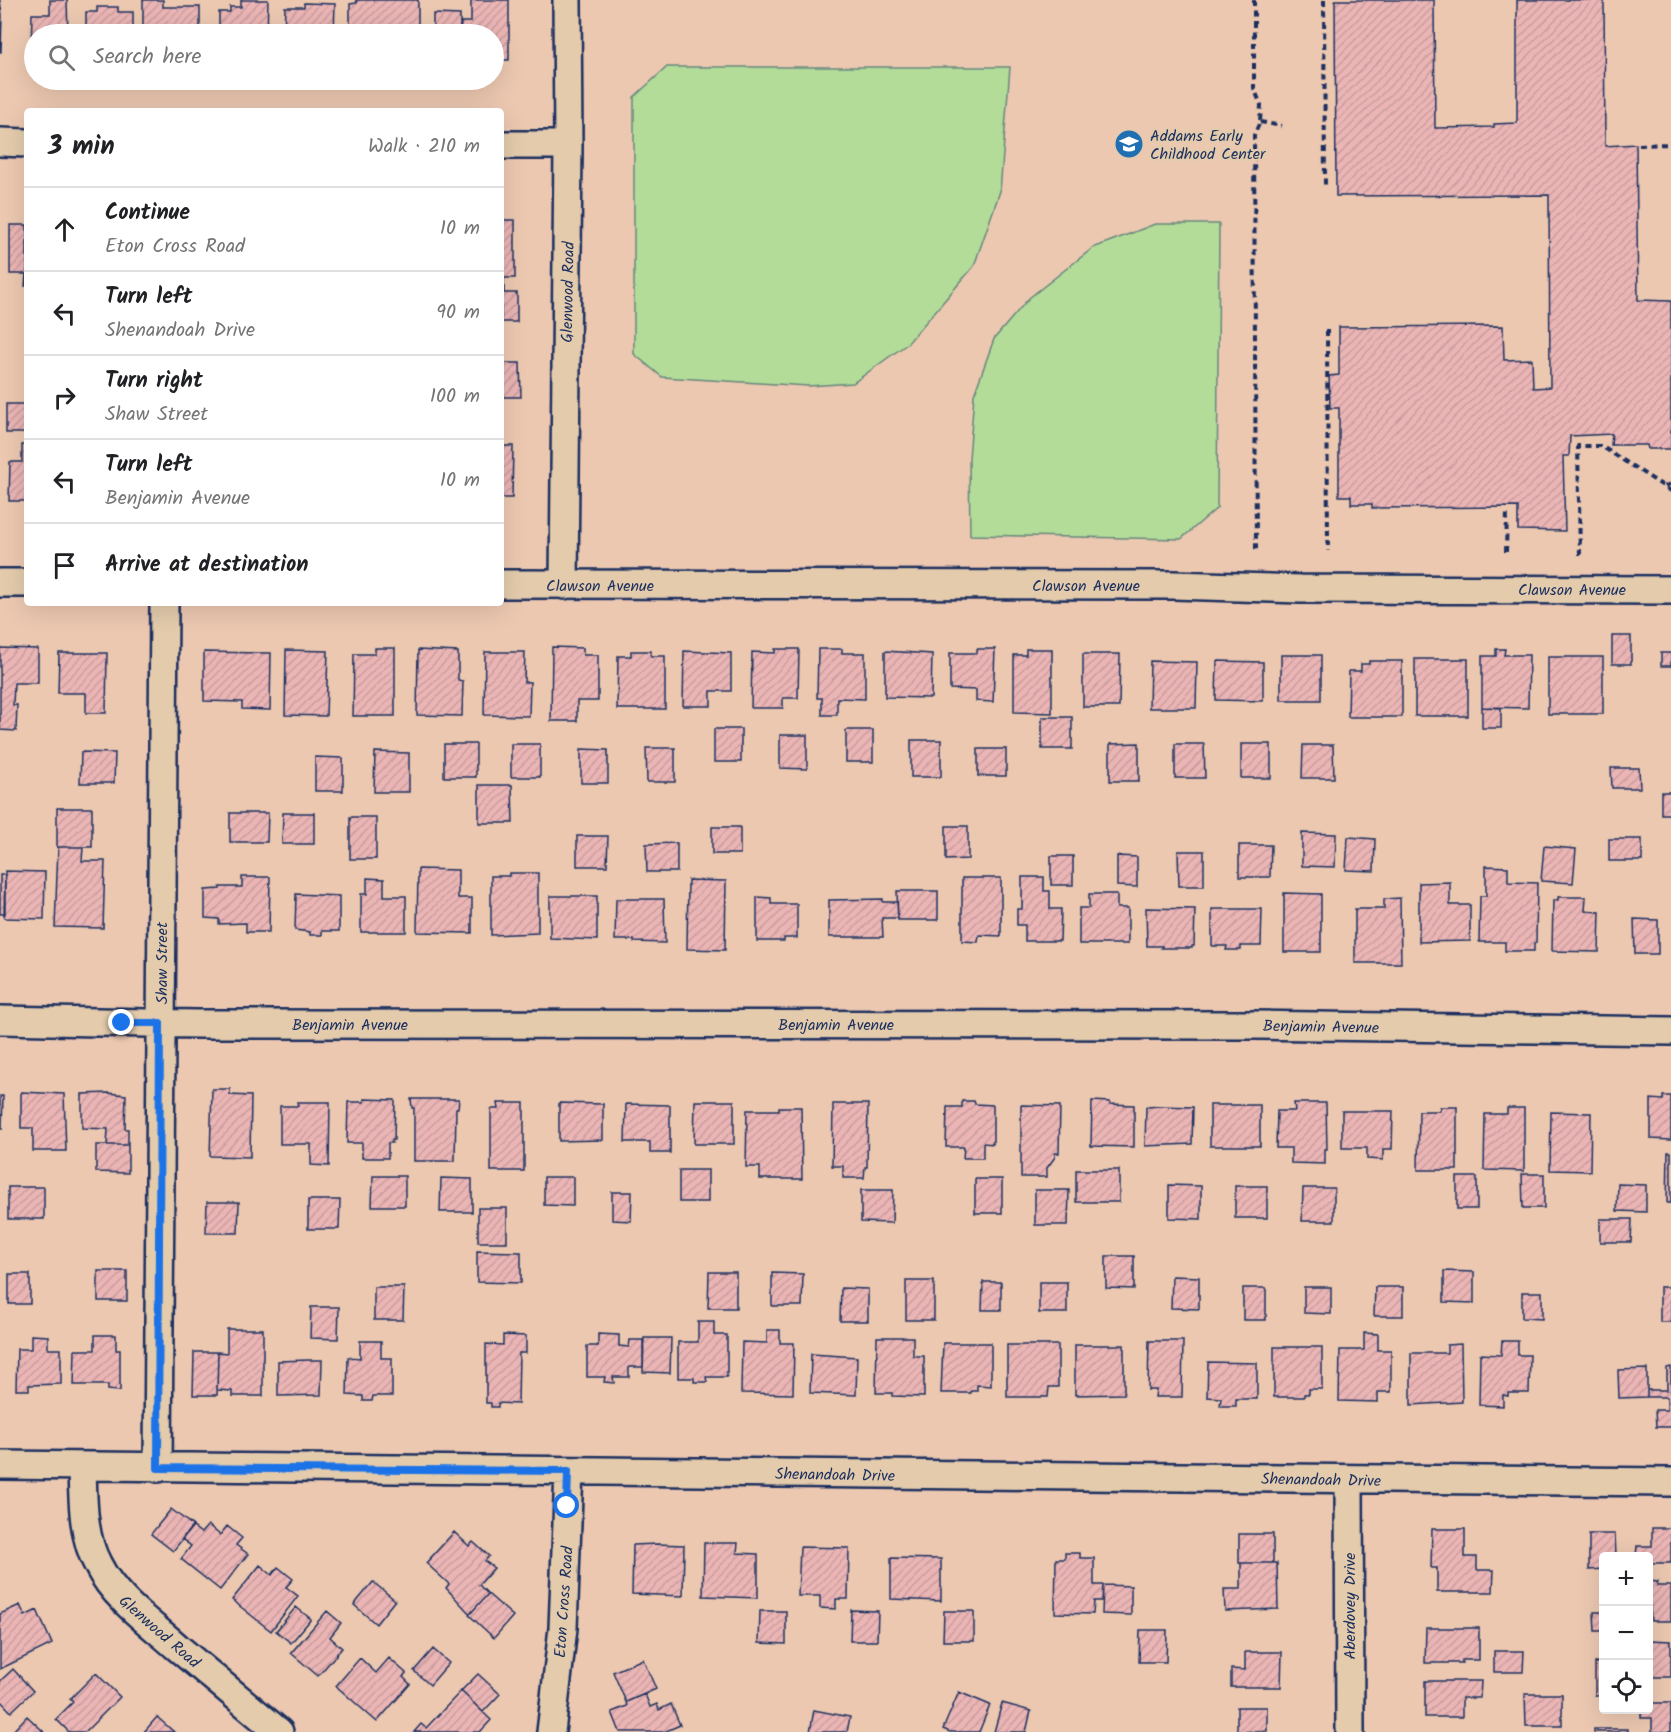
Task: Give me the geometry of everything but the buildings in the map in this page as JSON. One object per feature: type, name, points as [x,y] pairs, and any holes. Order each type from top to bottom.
[{"type":"street","name":"Glenwood Road","points":[[564,585],[567,0]]},
{"type":"street","points":[[0,142],[24,142]]},
{"type":"street","points":[[504,145],[568,145]]},
{"type":"street","points":[[0,583],[24,583]]},
{"type":"street","name":"Clawson Avenue","points":[[504,584],[1173,585],[1300,589],[1671,590]]},
{"type":"street","name":"Shaw Street","points":[[158,1468],[164,606]]},
{"type":"street","name":"Benjamin Avenue","points":[[0,1020],[160,1023],[1253,1025],[1671,1031]]},
{"type":"street","name":"Shenandoah Drive","points":[[0,1465],[1671,1482]]},
{"type":"street","name":"Glenwood Road","points":[[82,1467],[84,1515],[89,1541],[97,1564],[110,1585],[132,1609],[279,1732]]},
{"type":"street","name":"Eton Cross Road","points":[[551,1732],[563,1618],[568,1471]]},
{"type":"street","name":"Aberdovey Drive","points":[[1349,1479],[1350,1732]]},
{"type":"path","points":[[1254,0],[1254,88],[1261,105],[1260,122],[1254,135],[1256,550]]},
{"type":"path","points":[[1324,0],[1325,188]]},
{"type":"path","points":[[1260,122],[1282,126]]},
{"type":"path","points":[[1639,145],[1671,144]]},
{"type":"path","points":[[1327,330],[1328,551]]},
{"type":"path","points":[[1580,555],[1578,446],[1601,446],[1671,491]]},
{"type":"path","points":[[1665,487],[1671,483]]},
{"type":"path","points":[[1506,552],[1508,511]]},
{"type":"green space","points":[[667,67],[1010,67],[1000,191],[974,266],[907,344],[853,383],[809,386],[662,377],[634,354],[634,97]]},
{"type":"green space","points":[[1155,224],[1219,224],[1217,508],[1181,539],[970,535],[969,459],[974,395],[994,339],[1029,298],[1093,248]]},
{"type":"place","name":"Addams Early Childhood Center","points":[[1129,144]]},
{"type":"route","points":[[122,1023],[160,1023],[158,1468],[568,1471],[567,1506]]}]
